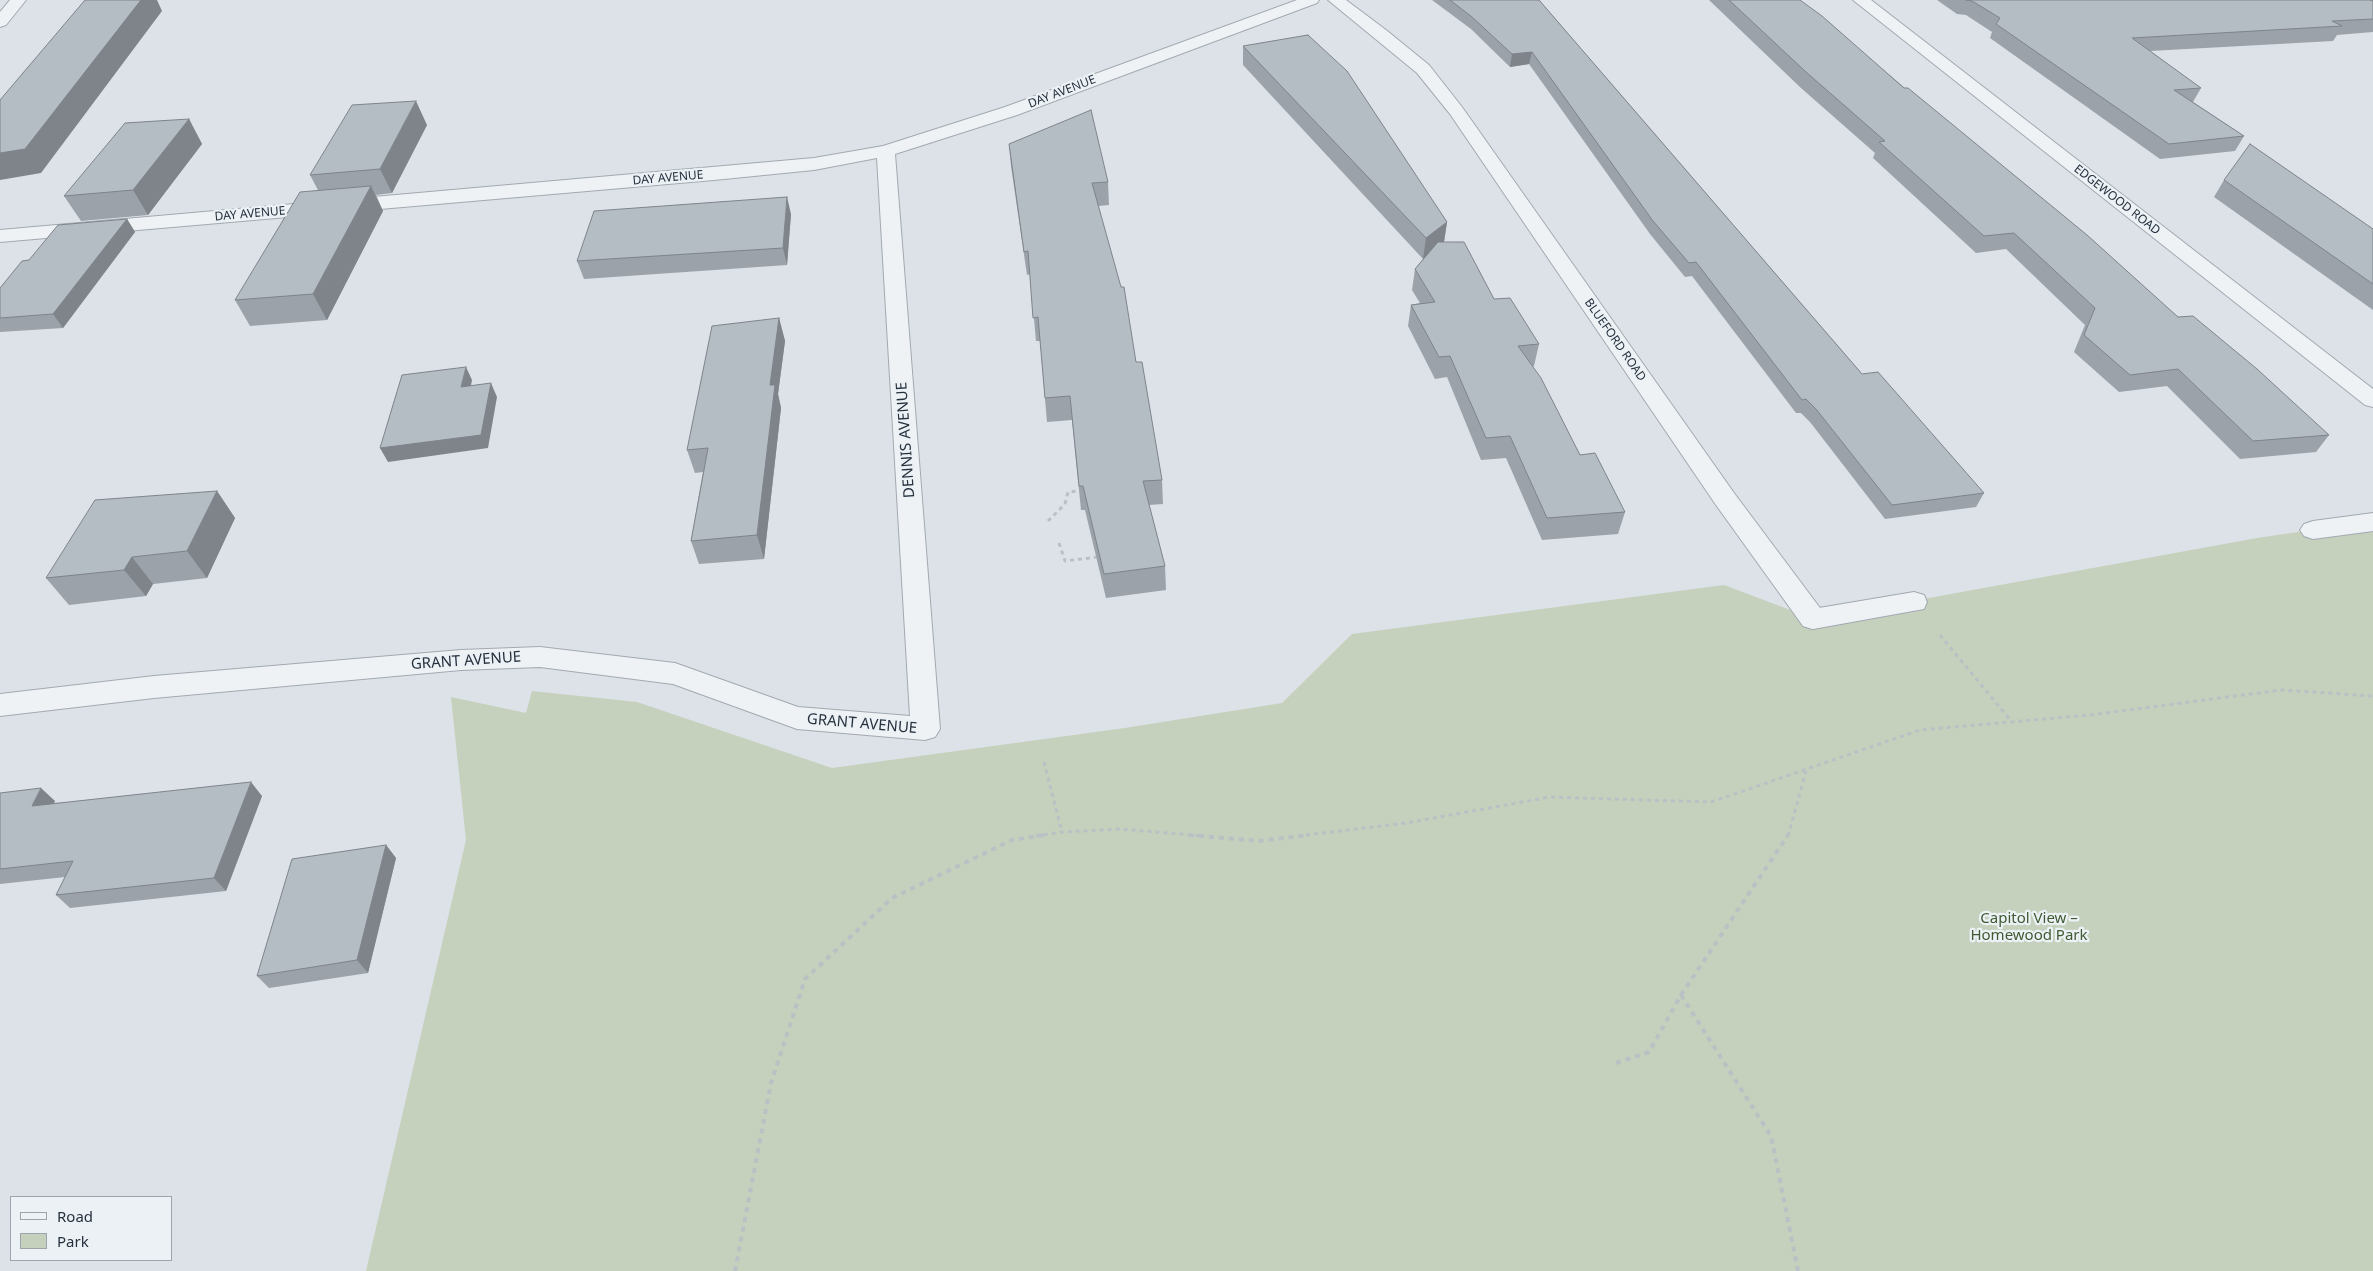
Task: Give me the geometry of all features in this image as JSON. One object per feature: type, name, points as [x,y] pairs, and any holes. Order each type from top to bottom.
[{"type":"street","points":[[0,22],[18,0]]},
{"type":"street","name":"DAY AVENUE","points":[[0,236],[814,164],[886,151],[1012,111],[1311,0]]},
{"type":"street","name":"BLUEFORD ROAD","points":[[1336,0],[1423,69],[1450,104],[1725,500],[1814,619],[1914,602]]},
{"type":"street","name":"EDGEWOOD ROAD","points":[[1861,0],[2373,400]]},
{"type":"street","name":"DENNIS AVENUE","points":[[886,151],[925,729]]},
{"type":"street","points":[[2312,530],[2373,522]]},
{"type":"street","name":"GRANT AVENUE","points":[[0,705],[162,686],[461,660],[540,657],[675,674],[797,718],[925,729]]},
{"type":"path","points":[[1048,521],[1065,504],[1068,492],[1079,491]]},
{"type":"path","points":[[1059,543],[1065,562],[1097,557]]},
{"type":"path","points":[[1914,602],[2011,722]]},
{"type":"path","points":[[734,1271],[771,1083],[805,979],[892,898],[1012,840],[1062,832],[1120,829],[1258,841],[1406,823],[1550,797],[1711,802],[1920,730],[2090,714],[2281,690],[2373,696]]},
{"type":"path","points":[[1044,762],[1062,832]]},
{"type":"path","points":[[1616,1063],[1649,1052],[1681,995],[1787,838],[1806,770]]},
{"type":"path","points":[[1681,995],[1771,1136],[1798,1271]]},
{"type":"green space","name":"Capitol View – Homewood Park","points":[[2373,521],[2373,1271],[366,1271],[466,840],[451,697],[526,713],[532,691],[637,702],[832,768],[1125,728],[1282,703],[1352,634],[1724,585],[1814,619],[2257,538]]},
{"type":"building","points":[[85,0],[141,0],[25,149],[0,153],[0,100]]},
{"type":"building","points":[[1450,0],[1539,0],[1862,374],[1878,372],[1984,493],[1892,505],[1816,409],[1806,399],[1802,400],[1696,262],[1689,263],[1653,221],[1532,52],[1512,54],[1472,17]]},
{"type":"building","points":[[1729,0],[1800,0],[1822,16],[1904,88],[1908,88],[2087,235],[2178,317],[2193,316],[2257,369],[2329,435],[2253,441],[2178,369],[2130,375],[2084,335],[2095,308],[2014,233],[1984,236],[1879,142],[1885,141],[1806,72]]},
{"type":"building","points":[[1966,0],[2370,0],[2373,1],[2373,19],[2332,21],[2342,26],[2132,38],[2201,88],[2174,90],[2244,136],[2169,144],[1996,24],[2000,18],[1972,1]]},
{"type":"building","points":[[1308,35],[1347,71],[1447,222],[1426,238],[1243,46]]},
{"type":"building","points":[[416,101],[380,169],[310,175],[352,105]]},
{"type":"building","points":[[1091,110],[1108,182],[1092,183],[1121,287],[1124,287],[1136,362],[1142,362],[1162,480],[1143,481],[1165,566],[1104,574],[1083,486],[1079,486],[1070,396],[1045,398],[1038,317],[1033,318],[1028,251],[1024,252],[1009,144]]},
{"type":"building","points":[[189,119],[133,190],[64,196],[125,123]]},
{"type":"building","points":[[2250,144],[2373,229],[2373,284],[2224,180]]},
{"type":"building","points":[[371,186],[313,294],[235,300],[300,192]]},
{"type":"building","points":[[787,197],[783,248],[577,261],[594,211]]},
{"type":"building","points":[[127,219],[53,314],[0,318],[0,288],[22,261],[29,260],[58,225]]},
{"type":"building","points":[[1438,242],[1464,242],[1494,299],[1510,298],[1539,344],[1518,346],[1541,378],[1580,455],[1595,453],[1625,512],[1547,518],[1510,436],[1486,438],[1450,356],[1439,357],[1411,305],[1435,302],[1415,269]]},
{"type":"building","points":[[779,318],[770,385],[775,385],[757,535],[691,541],[708,448],[687,450],[712,326]]},
{"type":"building","points":[[466,367],[461,387],[491,383],[481,435],[380,448],[402,375]]},
{"type":"building","points":[[217,491],[187,551],[132,557],[124,570],[46,578],[95,500]]},
{"type":"building","points":[[251,782],[214,878],[56,895],[73,861],[0,869],[0,793],[41,788],[32,806]]},
{"type":"building","points":[[386,845],[357,960],[257,976],[292,859]]}]
